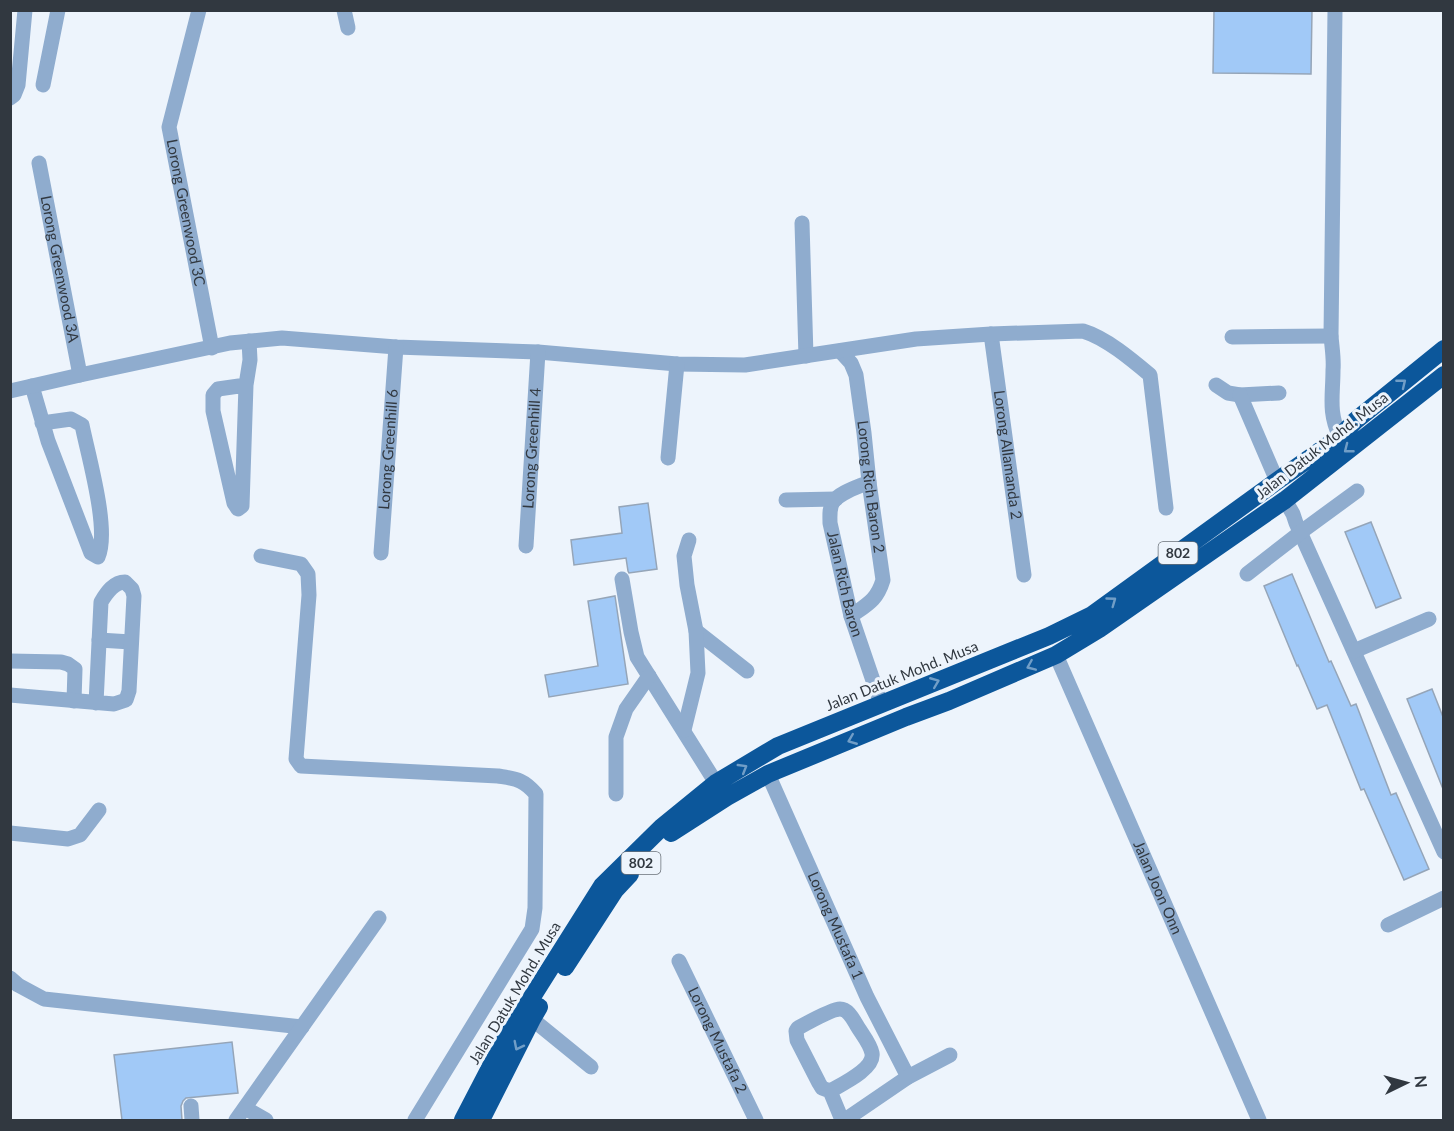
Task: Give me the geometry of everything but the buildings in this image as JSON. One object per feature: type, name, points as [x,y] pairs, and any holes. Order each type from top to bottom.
[{"type":"highway","name":"Jalan Datuk Mohd. Musa","points":[[463,1120],[503,1043],[602,886],[662,827],[716,783],[778,746],[1049,636],[1092,615],[1340,437],[1355,421],[1443,349]]},
{"type":"highway","name":"Jalan Datuk Mohd. Musa","points":[[481,1120],[532,1019],[615,890],[668,835],[768,774],[1056,655],[1100,629],[1285,500],[1443,375]]},
{"type":"highway","points":[[881,704],[887,712],[906,717]]},
{"type":"street","points":[[10,98],[14,95],[18,85],[25,10]]},
{"type":"street","points":[[43,86],[58,10]]},
{"type":"street","name":"Lorong Greenwood 3C","points":[[199,10],[169,127],[212,348]]},
{"type":"street","points":[[344,10],[348,28]]},
{"type":"street","points":[[1335,10],[1331,336],[1334,370],[1331,410],[1334,425],[1340,437]]},
{"type":"street","name":"Lorong Greenwood 3A","points":[[39,163],[80,375]]},
{"type":"street","points":[[802,223],[806,357]]},
{"type":"street","points":[[10,391],[230,343],[282,338],[538,352],[677,364],[745,365],[916,339],[1083,331],[1095,334],[1150,375],[1166,508]]},
{"type":"street","name":"Lorong Allamanda 2","points":[[992,334],[1024,575]]},
{"type":"street","points":[[1232,337],[1331,336]]},
{"type":"street","points":[[246,385],[218,389],[213,394],[213,411],[234,503],[238,509],[242,506],[246,385],[250,360],[249,341]]},
{"type":"street","name":"Lorong Greenhill 6","points":[[381,554],[396,346]]},
{"type":"street","name":"Lorong Rich Baron 2","points":[[840,351],[851,363],[856,375],[883,580],[880,591],[873,600],[850,615]]},
{"type":"street","name":"Lorong Greenhill 4","points":[[526,546],[538,352]]},
{"type":"street","points":[[668,458],[677,364]]},
{"type":"street","points":[[1216,385],[1228,393],[1240,395],[1279,393]]},
{"type":"street","points":[[32,386],[42,423],[92,553],[98,557],[102,518],[82,425],[71,419],[42,423]]},
{"type":"street","points":[[1240,395],[1277,481]]},
{"type":"street","points":[[786,500],[836,499],[869,482]]},
{"type":"street","points":[[1247,574],[1358,491]]},
{"type":"street","name":"Jalan Rich Baron","points":[[836,499],[830,512],[830,522],[850,615],[881,704]]},
{"type":"street","points":[[1285,500],[1443,852]]},
{"type":"street","points":[[684,730],[698,673],[696,631],[684,556],[689,540]]},
{"type":"street","points":[[261,556],[301,564],[308,574],[309,595],[296,759],[302,766],[498,776],[518,779],[527,784],[536,794],[535,908],[532,929],[415,1120]]},
{"type":"street","points":[[622,579],[637,657],[716,783]]},
{"type":"street","points":[[10,695],[96,703],[114,704],[126,700],[129,691],[134,596],[126,582],[118,582],[100,602],[96,703]]},
{"type":"street","points":[[1354,651],[1429,619]]},
{"type":"street","points":[[696,631],[747,671]]},
{"type":"street","points":[[99,640],[131,642]]},
{"type":"street","name":"Jalan Joon Onn","points":[[1056,655],[1259,1120]]},
{"type":"street","points":[[10,661],[68,664],[75,669],[74,701]]},
{"type":"street","points":[[616,794],[616,737],[626,709],[648,676]]},
{"type":"street","name":"Lorong Mustafa 1","points":[[768,774],[867,997],[908,1077]]},
{"type":"street","points":[[10,833],[68,839],[80,835],[99,810]]},
{"type":"street","points":[[1388,925],[1443,898]]},
{"type":"street","points":[[266,1120],[241,1114],[379,918]]},
{"type":"street","name":"Lorong Mustafa 2","points":[[679,961],[756,1120]]},
{"type":"street","points":[[10,978],[44,999],[302,1027]]},
{"type":"street","points":[[853,1019],[867,997]]},
{"type":"street","points":[[830,1091],[865,1069],[872,1060],[871,1049],[853,1019],[846,1010],[834,1010],[796,1031],[797,1040],[819,1083],[822,1088],[830,1091],[843,1120],[908,1077],[950,1055]]},
{"type":"street","points":[[532,1019],[591,1067]]}]
